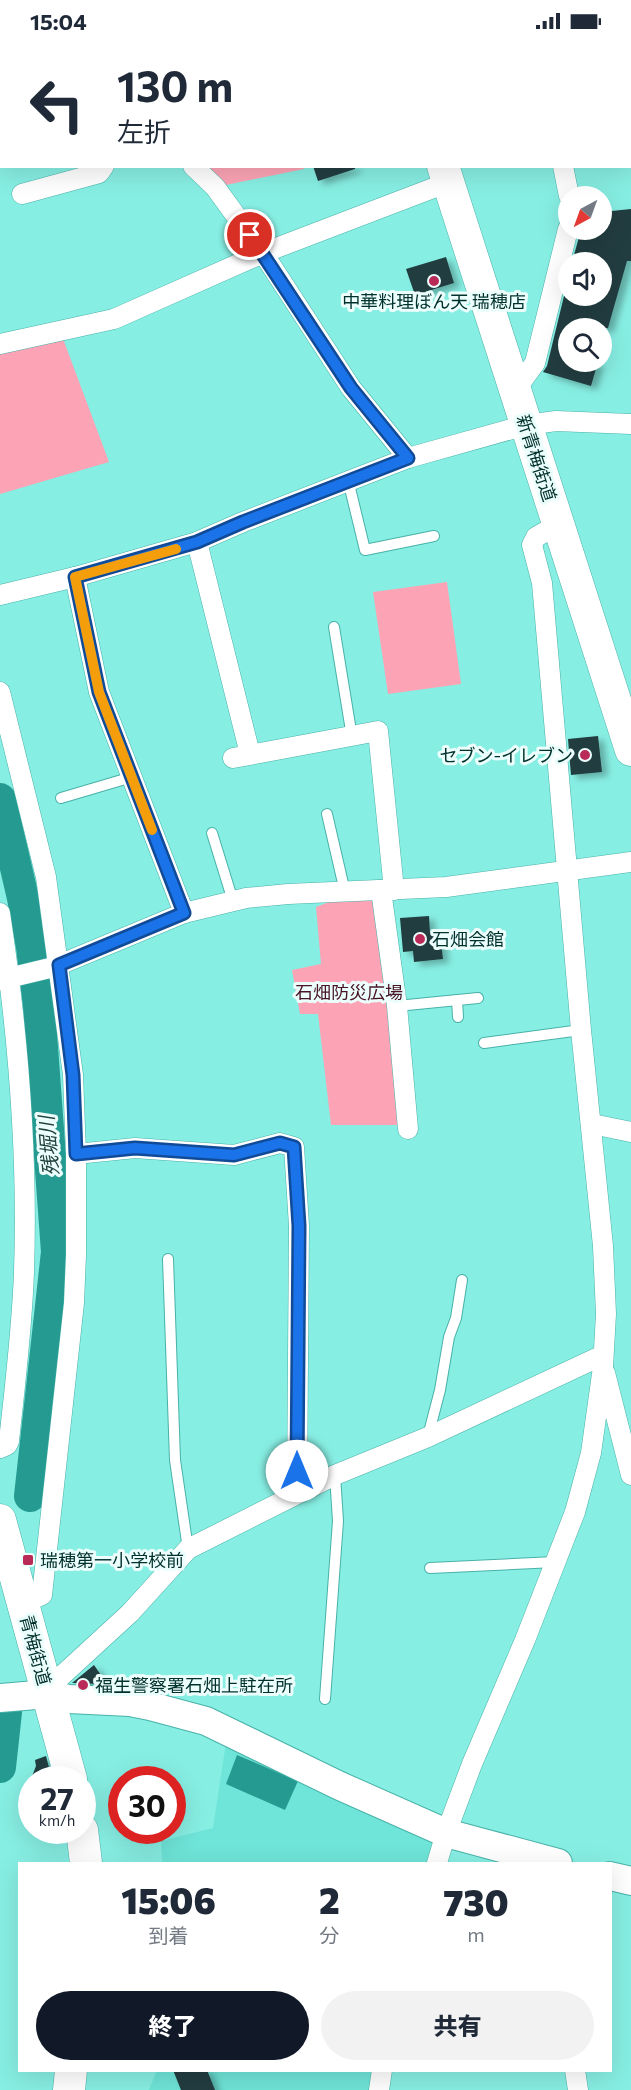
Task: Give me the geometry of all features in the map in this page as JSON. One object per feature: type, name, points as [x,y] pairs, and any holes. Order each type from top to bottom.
[{"type":"main road","name":"新青梅街道","points":[[450,172],[526,425],[631,750]]},
{"type":"main road","name":"青梅街道","points":[[0,1520],[67,1766]]},
{"type":"main road","points":[[84,1844],[86,1862]]},
{"type":"main road","points":[[69,2090],[71,2072]]},
{"type":"street","points":[[22,194],[99,173],[103,168]]},
{"type":"street","points":[[195,168],[215,187],[263,253],[351,388],[408,458]]},
{"type":"street","points":[[563,168],[567,186]]},
{"type":"street","points":[[0,344],[114,319],[450,172]]},
{"type":"street","points":[[516,389],[535,363],[565,240]]},
{"type":"street","points":[[0,595],[75,577],[197,542],[408,458],[526,425],[556,420],[631,424]]},
{"type":"street","points":[[437,1862],[472,1764],[525,1640],[575,1512],[586,1474],[603,1361],[606,1314],[603,1246],[581,1030],[542,583],[532,545],[536,537],[559,524]]},
{"type":"street","points":[[197,542],[242,756],[378,731],[388,890],[408,1129]]},
{"type":"street","points":[[75,577],[99,692],[184,913]]},
{"type":"street","points":[[0,692],[46,877],[56,966],[73,1075],[76,1154],[74,1303],[52,1513],[42,1595],[23,1603]]},
{"type":"street","points":[[8,978],[56,966],[184,913],[233,901],[288,894],[446,887],[631,862]]},
{"type":"street","points":[[0,913],[23,1118],[25,1243],[19,1354],[9,1441],[7,1445],[0,1448]]},
{"type":"street","points":[[592,1124],[631,1132]]},
{"type":"street","points":[[76,1154],[135,1148],[234,1155],[280,1143],[294,1147],[299,1226],[297,1493]]},
{"type":"street","points":[[48,1694],[57,1680],[130,1614],[188,1549],[335,1475],[603,1361]]},
{"type":"street","points":[[603,1361],[631,1475]]},
{"type":"street","points":[[0,1698],[48,1694],[69,1698],[130,1702],[206,1721],[340,1786],[446,1833],[554,1862]]},
{"type":"street","points":[[612,1876],[631,1881]]},
{"type":"street","points":[[379,2090],[382,2072]]},
{"type":"street","points":[[575,2072],[578,2090]]},
{"type":"lane","points":[[348,480],[365,550],[434,536]]},
{"type":"lane","points":[[334,627],[352,737]]},
{"type":"lane","points":[[61,798],[132,777]]},
{"type":"lane","points":[[327,814],[345,892]]},
{"type":"lane","points":[[212,833],[233,901]]},
{"type":"lane","points":[[397,1005],[478,998]]},
{"type":"lane","points":[[457,1000],[458,1017]]},
{"type":"lane","points":[[484,1042],[581,1030]]},
{"type":"lane","points":[[168,1259],[175,1460],[188,1549]]},
{"type":"lane","points":[[428,1437],[440,1390],[449,1337],[456,1318],[462,1280]]},
{"type":"lane","points":[[325,1699],[338,1521],[335,1475]]},
{"type":"lane","points":[[430,1568],[555,1562]]},
{"type":"shaded area","points":[[226,1743],[434,1839],[426,1862],[162,1862],[161,1844],[186,1844],[186,1835],[213,1828]]},
{"type":"shaded area","points":[[237,1755],[298,1781],[285,1810],[226,1784]]},
{"type":"shaded area","points":[[156,2072],[376,2072],[373,2090],[149,2090]]},
{"type":"green space","points":[[202,168],[304,169],[221,186]]},
{"type":"green space","points":[[62,336],[109,462],[0,494],[0,350]]},
{"type":"green space","points":[[447,582],[461,684],[388,694],[373,592]]},
{"type":"green space","name":"石畑防災広場","points":[[378,896],[403,1125],[331,1125],[318,1014],[300,1014],[292,970],[321,964],[316,907],[342,897]]},
{"type":"building","points":[[314,168],[355,168],[355,169],[318,181]]},
{"type":"building","points":[[631,209],[631,261],[627,261],[611,318],[559,318],[562,306],[612,306],[612,252],[575,252],[578,240],[612,240],[612,211]]},
{"type":"building","points":[[446,257],[454,283],[415,295],[406,269]]},
{"type":"building","points":[[558,321],[558,372],[595,372],[591,386],[543,372],[547,366]]},
{"type":"building","points":[[598,736],[602,772],[571,775],[568,739]]},
{"type":"building","points":[[429,916],[430,933],[440,933],[443,959],[414,962],[413,951],[403,952],[400,918]]},
{"type":"building","points":[[94,1665],[105,1681],[100,1684],[72,1683]]},
{"type":"building","points":[[46,1756],[49,1766],[36,1766],[35,1760]]},
{"type":"building","points":[[174,2072],[208,2072],[215,2090],[181,2090]]},
{"type":"waterway","name":"残堀川","points":[[0,799],[32,947],[39,1006],[57,1252],[30,1496]]},
{"type":"waterway","name":"残堀川","points":[[0,1767],[6,1712]]},
{"type":"slow traffic","points":[[152,830],[99,692],[75,577],[176,549]]},
{"type":"place","name":"中華料理ぼん天 瑞穂店","points":[[434,281]]},
{"type":"place","name":"セブン-イレブン","points":[[585,755]]},
{"type":"place","name":"石畑会館","points":[[420,939]]},
{"type":"place","name":"瑞穂第一小学校前","points":[[28,1560]]},
{"type":"place","name":"福生警察署石畑上駐在所","points":[[83,1685]]},
{"type":"route","points":[[250,235],[351,388],[408,458],[197,542],[75,577],[99,692],[184,913],[59,965],[73,1075],[76,1154],[135,1148],[234,1155],[280,1143],[294,1147],[299,1226],[297,1471]]}]
